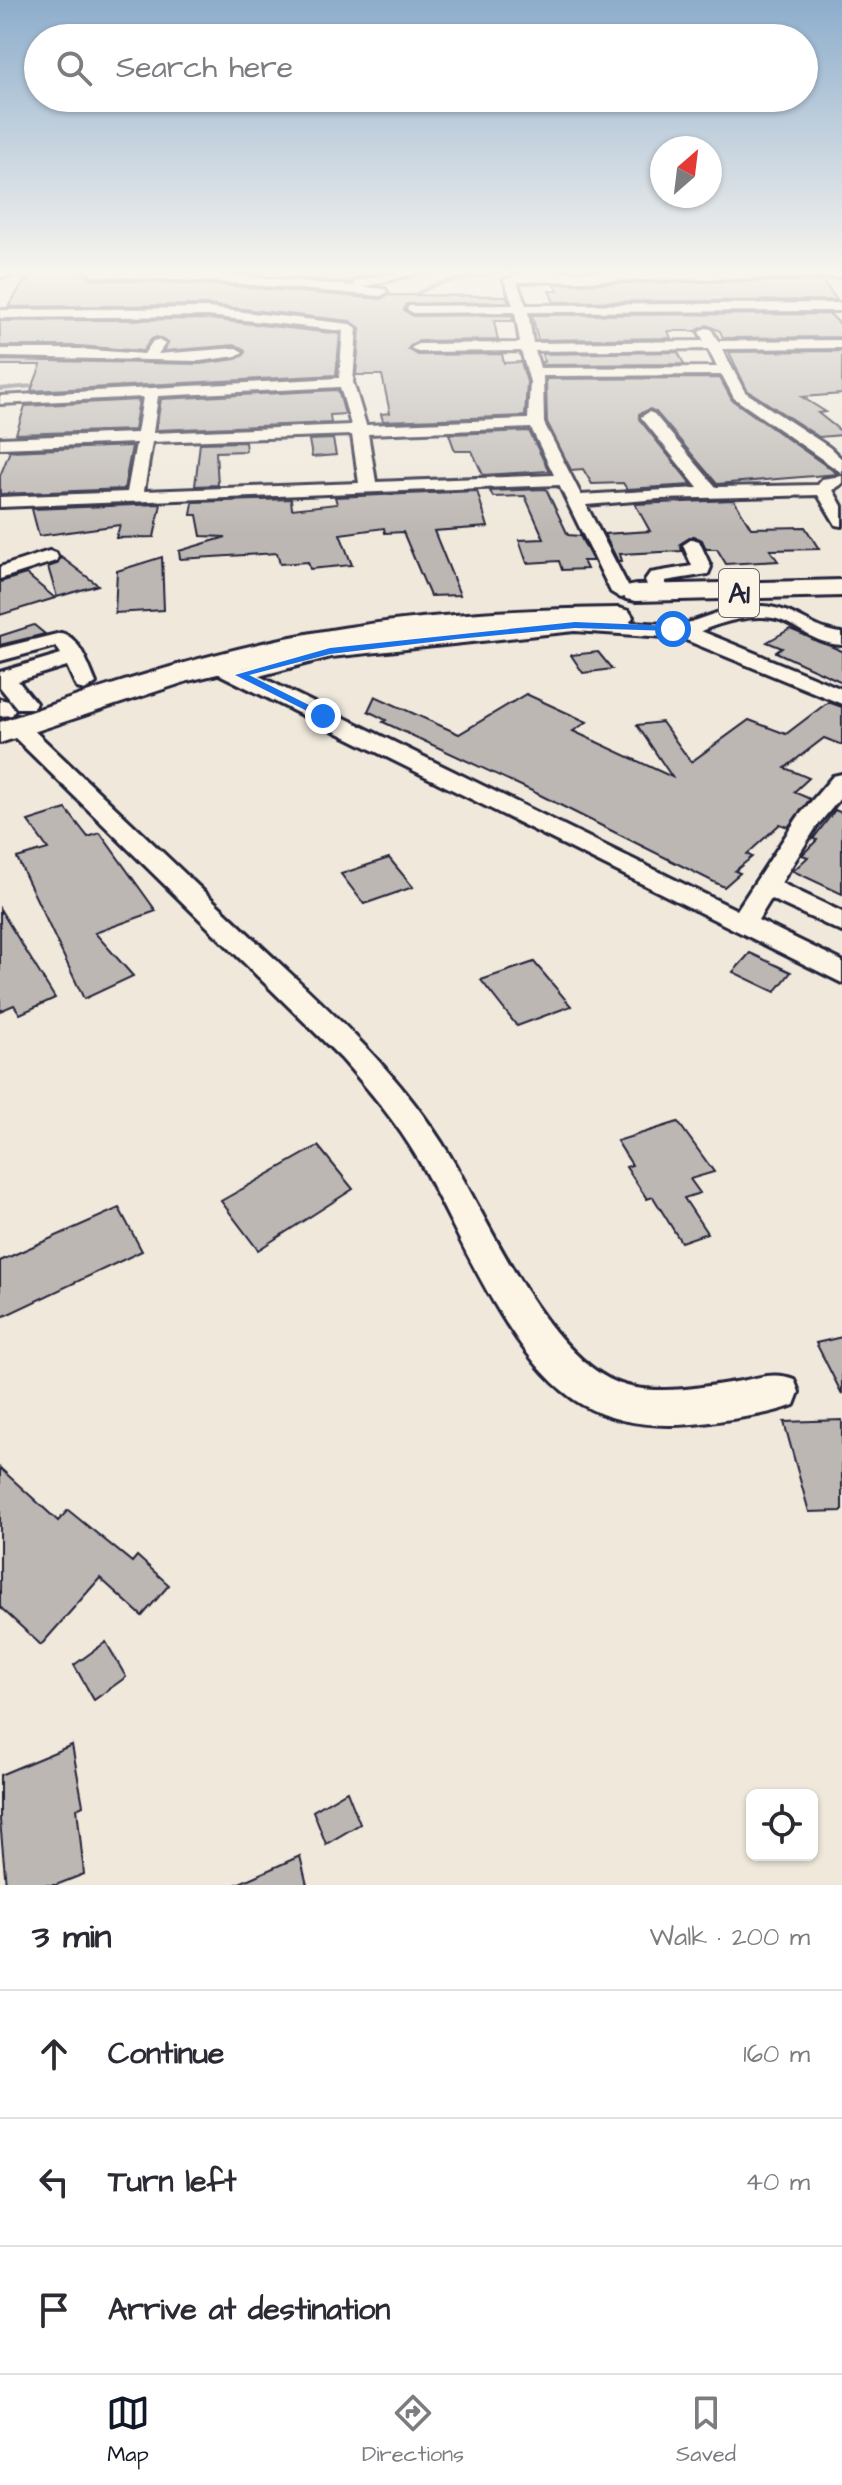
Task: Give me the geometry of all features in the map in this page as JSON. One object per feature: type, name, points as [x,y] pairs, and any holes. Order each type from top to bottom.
[{"type":"highway","name":"A1","points":[[8,715],[79,670],[326,622],[382,614],[842,588]]},
{"type":"highway","name":"A1","points":[[8,715],[153,681],[228,669],[285,647],[406,628],[542,616],[632,601],[738,606],[842,601]]},
{"type":"street","points":[[348,358],[346,382],[359,427],[368,486]]},
{"type":"street","points":[[531,358],[535,372],[536,423],[632,601],[657,577],[701,570],[692,545]]},
{"type":"street","points":[[721,358],[724,371],[739,395],[823,450],[842,468]]},
{"type":"street","points":[[535,372],[724,371]]},
{"type":"street","points":[[0,400],[346,382]]},
{"type":"street","points":[[135,497],[152,390]]},
{"type":"street","points":[[649,417],[710,491]]},
{"type":"street","points":[[0,443],[359,427],[536,423]]},
{"type":"street","points":[[824,490],[828,483],[842,478]]},
{"type":"street","points":[[0,502],[565,480]]},
{"type":"street","points":[[578,500],[710,491],[824,490]]},
{"type":"street","points":[[824,490],[842,521]]},
{"type":"street","points":[[0,573],[49,557]]},
{"type":"street","points":[[686,632],[692,626],[709,620],[766,612],[787,616],[819,637],[842,639]]},
{"type":"street","points":[[228,669],[330,651],[575,625],[686,632],[842,697]]},
{"type":"street","points":[[0,655],[40,642],[61,639],[79,670],[2,675],[8,715],[352,1050],[380,1081],[427,1145],[517,1303],[560,1365],[592,1388],[626,1404],[683,1407],[780,1392]]},
{"type":"street","points":[[228,669],[842,973]]},
{"type":"street","points":[[742,923],[807,822],[841,782]]},
{"type":"street","points":[[766,886],[842,923]]},
{"type":"building","points":[[338,358],[336,375],[31,391],[41,365],[0,365],[0,360],[200,364],[236,359]]},
{"type":"building","points":[[357,358],[503,358],[504,363],[521,362],[527,382],[525,416],[383,421],[381,414],[390,413],[382,375],[356,375]]},
{"type":"building","points":[[543,358],[681,358],[684,364],[542,365],[541,362],[544,362]]},
{"type":"building","points":[[732,358],[842,358],[842,394],[802,397],[826,412],[818,413],[842,435],[819,437],[747,390]]},
{"type":"building","points":[[720,378],[732,400],[838,474],[717,484],[656,412],[650,409],[639,414],[639,419],[692,485],[627,489],[623,483],[592,484],[583,469],[571,470],[547,422],[546,379]]},
{"type":"building","points":[[338,390],[345,414],[330,415],[331,423],[156,430],[161,399]]},
{"type":"building","points":[[139,400],[134,430],[16,434],[25,406]]},
{"type":"building","points":[[529,431],[549,471],[483,475],[472,451],[455,451],[449,434]]},
{"type":"building","points":[[333,439],[336,455],[312,457],[309,440]]},
{"type":"building","points":[[245,442],[246,451],[216,452],[218,485],[195,486],[200,443]]},
{"type":"building","points":[[132,446],[124,489],[0,494],[0,476],[10,451]]},
{"type":"building","points":[[546,489],[568,535],[580,536],[593,561],[583,561],[587,569],[562,570],[559,561],[527,563],[519,540],[544,539],[525,496],[493,497],[490,491]]},
{"type":"building","points":[[477,491],[488,527],[434,531],[460,595],[430,596],[403,532],[385,533],[384,528],[340,534],[352,565],[310,569],[308,562],[280,564],[277,553],[180,559],[179,551],[226,537],[201,536],[197,515],[191,515],[193,502],[291,499],[292,509],[337,504],[335,497]]},
{"type":"building","points":[[734,500],[751,528],[805,527],[819,549],[770,550],[778,561],[726,564],[717,549],[706,549],[702,540],[693,536],[680,544],[682,551],[620,554],[622,561],[618,561],[604,534],[650,531],[635,504]]},
{"type":"building","points":[[161,504],[154,537],[116,538],[120,525],[39,536],[32,509]]},
{"type":"building","points":[[61,557],[98,585],[57,597],[48,567],[57,564]]},
{"type":"building","points":[[162,557],[164,610],[115,613],[117,571]]},
{"type":"building","points":[[26,574],[55,598],[0,615],[0,582]]},
{"type":"building","points":[[34,625],[45,634],[0,645],[0,636]]},
{"type":"building","points":[[790,629],[842,651],[842,682],[776,652],[782,648],[767,642]]},
{"type":"building","points":[[598,652],[612,669],[583,673],[571,655]]},
{"type":"building","points":[[526,694],[587,722],[573,731],[672,777],[637,725],[662,722],[691,762],[749,720],[786,734],[828,702],[842,707],[842,745],[824,738],[785,768],[809,778],[794,792],[810,799],[788,827],[780,824],[747,854],[752,857],[735,871],[740,873],[724,887],[532,791],[383,722],[386,720],[368,711],[375,696],[459,734]]},
{"type":"building","points":[[66,809],[88,837],[100,833],[156,911],[95,933],[133,976],[84,999],[17,858],[48,849],[28,821]]},
{"type":"building","points":[[835,810],[842,813],[842,894],[793,871],[808,857],[802,855],[817,840],[813,839]]},
{"type":"building","points":[[389,858],[413,887],[364,904],[341,874]]},
{"type":"building","points":[[0,909],[55,998],[20,1014],[14,1005],[0,1011]]},
{"type":"building","points":[[750,953],[791,972],[775,992],[733,972]]},
{"type":"building","points":[[534,962],[571,1006],[517,1026],[481,980]]},
{"type":"building","points":[[678,1122],[714,1172],[690,1179],[700,1193],[684,1198],[707,1233],[681,1242],[653,1197],[647,1199],[626,1167],[632,1165],[617,1141]]},
{"type":"building","points":[[318,1146],[353,1189],[258,1250],[221,1201]]},
{"type":"building","points":[[119,1208],[142,1251],[0,1318],[0,1261]]},
{"type":"building","points":[[842,1337],[842,1394],[816,1343]]},
{"type":"building","points":[[842,1420],[842,1511],[809,1512],[784,1422]]},
{"type":"building","points":[[0,1468],[58,1521],[68,1510],[132,1562],[137,1556],[169,1585],[142,1616],[100,1578],[41,1645],[0,1607]]},
{"type":"building","points":[[106,1642],[126,1677],[94,1700],[74,1665]]},
{"type":"building","points":[[72,1745],[83,1805],[77,1808],[84,1874],[56,1885],[6,1885],[0,1821],[0,1775]]},
{"type":"building","points":[[347,1791],[360,1824],[326,1844],[313,1811]]},
{"type":"building","points":[[300,1856],[307,1885],[235,1885]]},
{"type":"waterway","points":[[187,365],[235,358]]},
{"type":"waterway","points":[[0,389],[43,385]]},
{"type":"route","points":[[323,716],[240,675],[330,651],[457,636],[575,625],[673,629]]}]
